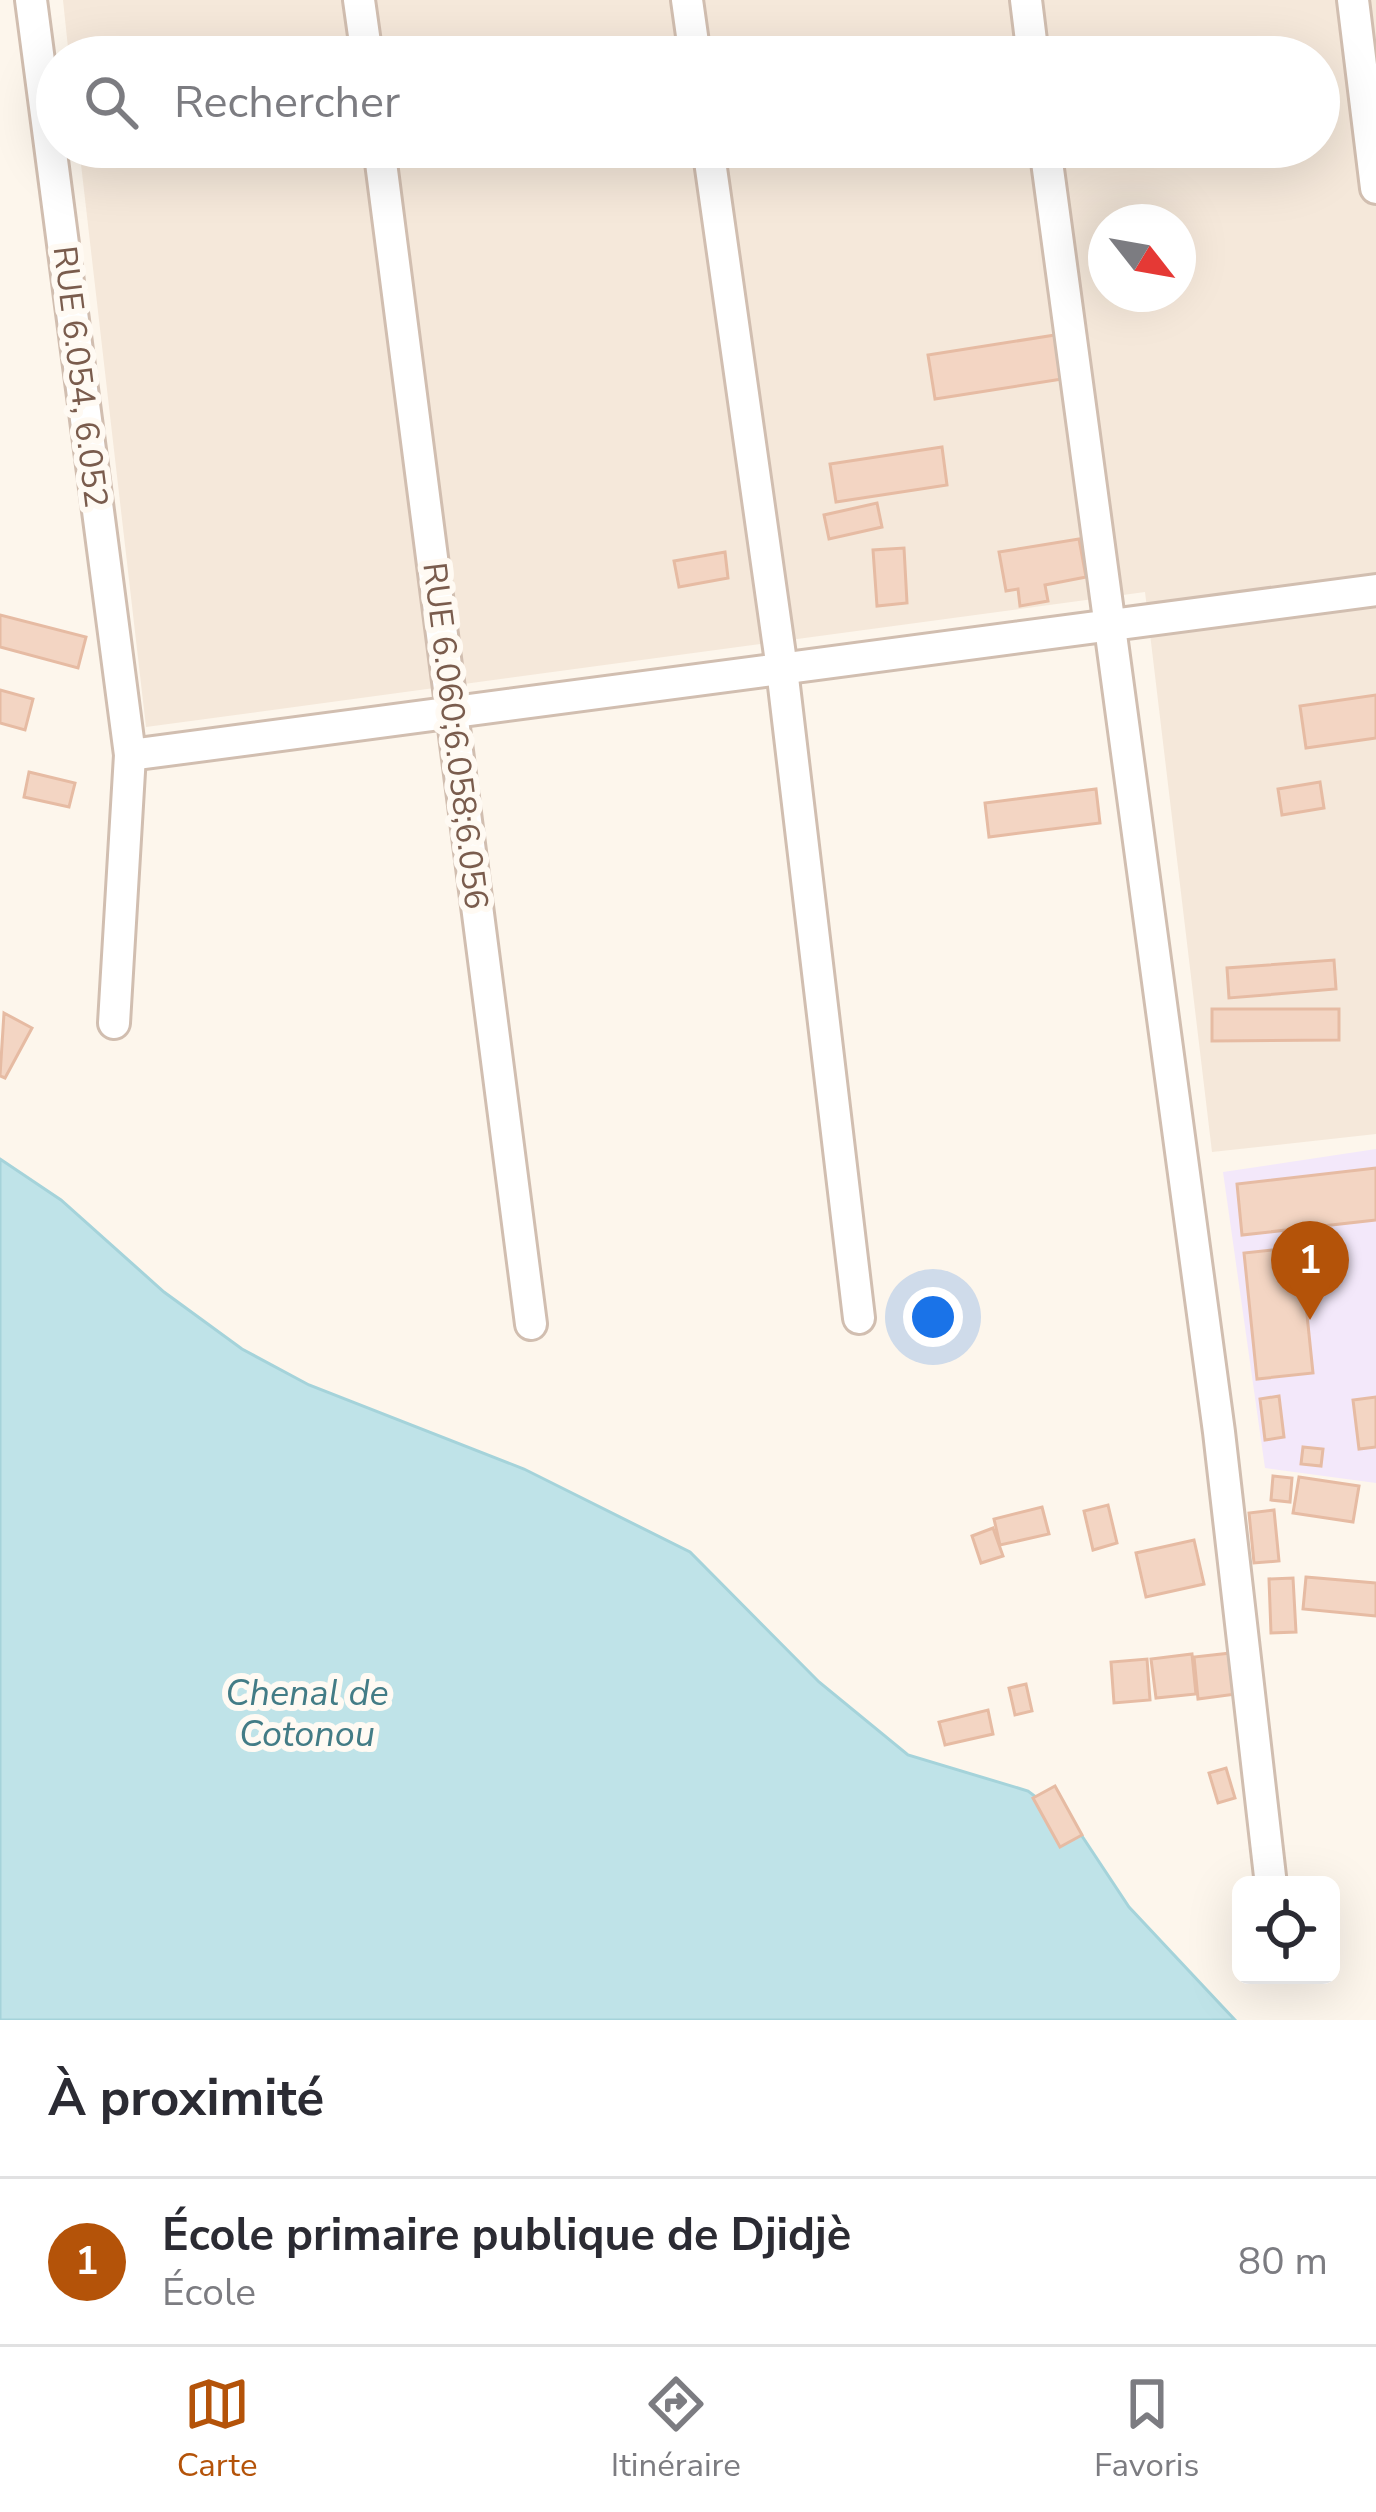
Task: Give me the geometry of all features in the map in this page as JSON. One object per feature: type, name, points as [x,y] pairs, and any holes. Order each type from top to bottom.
[{"type":"street","name":"RUE 6.054, 6.052","points":[[31,0],[36,38]]},
{"type":"street","points":[[359,0],[364,36]]},
{"type":"street","points":[[687,0],[692,36]]},
{"type":"street","points":[[1026,0],[1031,36]]},
{"type":"street","points":[[1353,0],[1376,188]]},
{"type":"street","name":"RUE 6.054, 6.052","points":[[53,168],[130,755],[114,1023]]},
{"type":"street","name":"RUE 6.060;6.058;6.056","points":[[382,168],[531,1324]]},
{"type":"street","points":[[711,168],[782,668],[859,1318]]},
{"type":"street","points":[[1049,168],[1220,1432],[1269,1876]]},
{"type":"street","points":[[130,755],[1376,590]]},
{"type":"shaded area","points":[[63,0],[1376,0],[1376,1134],[1212,1152],[1145,592],[146,727],[81,168],[1340,168],[1340,36],[67,36]]},
{"type":"shaded area","points":[[1376,1149],[1376,1483],[1265,1468],[1223,1172]]},
{"type":"water","name":"Chenal de Cotonou","points":[[0,1159],[61,1200],[164,1292],[242,1349],[309,1385],[524,1469],[690,1552],[819,1682],[908,1755],[1028,1791],[1076,1827],[1129,1907],[1235,2020],[0,2020]]},
{"type":"building","points":[[1055,335],[1062,379],[935,399],[928,355]]},
{"type":"building","points":[[942,447],[947,485],[836,502],[830,464]]},
{"type":"building","points":[[877,503],[882,527],[829,539],[824,515]]},
{"type":"building","points":[[1079,539],[1086,577],[1045,585],[1048,601],[1020,606],[1018,589],[1006,591],[999,552]]},
{"type":"building","points":[[904,548],[907,603],[877,606],[873,550]]},
{"type":"building","points":[[725,552],[728,578],[679,587],[674,561]]},
{"type":"building","points":[[0,615],[86,637],[78,668],[0,647]]},
{"type":"building","points":[[0,690],[33,699],[25,730],[0,723]]},
{"type":"building","points":[[1376,695],[1376,738],[1306,748],[1300,706]]},
{"type":"building","points":[[29,772],[75,783],[69,807],[24,797]]},
{"type":"building","points":[[1320,782],[1324,808],[1282,815],[1278,789]]},
{"type":"building","points":[[1096,789],[1100,823],[989,837],[985,803]]},
{"type":"building","points":[[1334,960],[1336,989],[1229,998],[1227,968]]},
{"type":"building","points":[[1212,1009],[1339,1009],[1339,1040],[1212,1041]]},
{"type":"building","points":[[4,1013],[32,1028],[5,1078],[0,1076]]},
{"type":"building","points":[[1376,1168],[1376,1220],[1242,1235],[1237,1184]]},
{"type":"building","points":[[1300,1247],[1313,1373],[1257,1379],[1244,1253]]},
{"type":"building","points":[[1279,1396],[1284,1437],[1265,1440],[1260,1399]]},
{"type":"building","points":[[1376,1397],[1376,1447],[1359,1449],[1353,1400]]},
{"type":"building","points":[[1303,1447],[1323,1449],[1321,1466],[1301,1464]]},
{"type":"building","points":[[1273,1476],[1292,1478],[1290,1502],[1271,1500]]},
{"type":"building","points":[[1299,1477],[1359,1486],[1353,1522],[1293,1513]]},
{"type":"building","points":[[1108,1505],[1117,1543],[1093,1550],[1084,1511]]},
{"type":"building","points":[[1042,1507],[1049,1534],[1000,1545],[994,1519]]},
{"type":"building","points":[[1274,1510],[1279,1561],[1254,1563],[1249,1513]]},
{"type":"building","points":[[993,1528],[1003,1556],[981,1563],[972,1536]]},
{"type":"building","points":[[1194,1540],[1204,1584],[1146,1597],[1136,1553]]},
{"type":"building","points":[[1306,1577],[1376,1583],[1376,1616],[1303,1609]]},
{"type":"building","points":[[1293,1578],[1296,1632],[1271,1633],[1269,1579]]},
{"type":"building","points":[[1231,1653],[1236,1694],[1198,1699],[1194,1657]]},
{"type":"building","points":[[1192,1654],[1196,1694],[1156,1698],[1151,1659]]},
{"type":"building","points":[[1147,1659],[1150,1700],[1114,1703],[1111,1662]]},
{"type":"building","points":[[1026,1684],[1032,1711],[1015,1715],[1009,1688]]},
{"type":"building","points":[[988,1710],[993,1734],[945,1745],[939,1722]]},
{"type":"building","points":[[1226,1768],[1235,1798],[1218,1803],[1209,1773]]},
{"type":"building","points":[[1055,1786],[1082,1835],[1060,1847],[1033,1798]]},
{"type":"place","name":"École primaire publique de Djidjè","points":[[1310,1320]]}]
